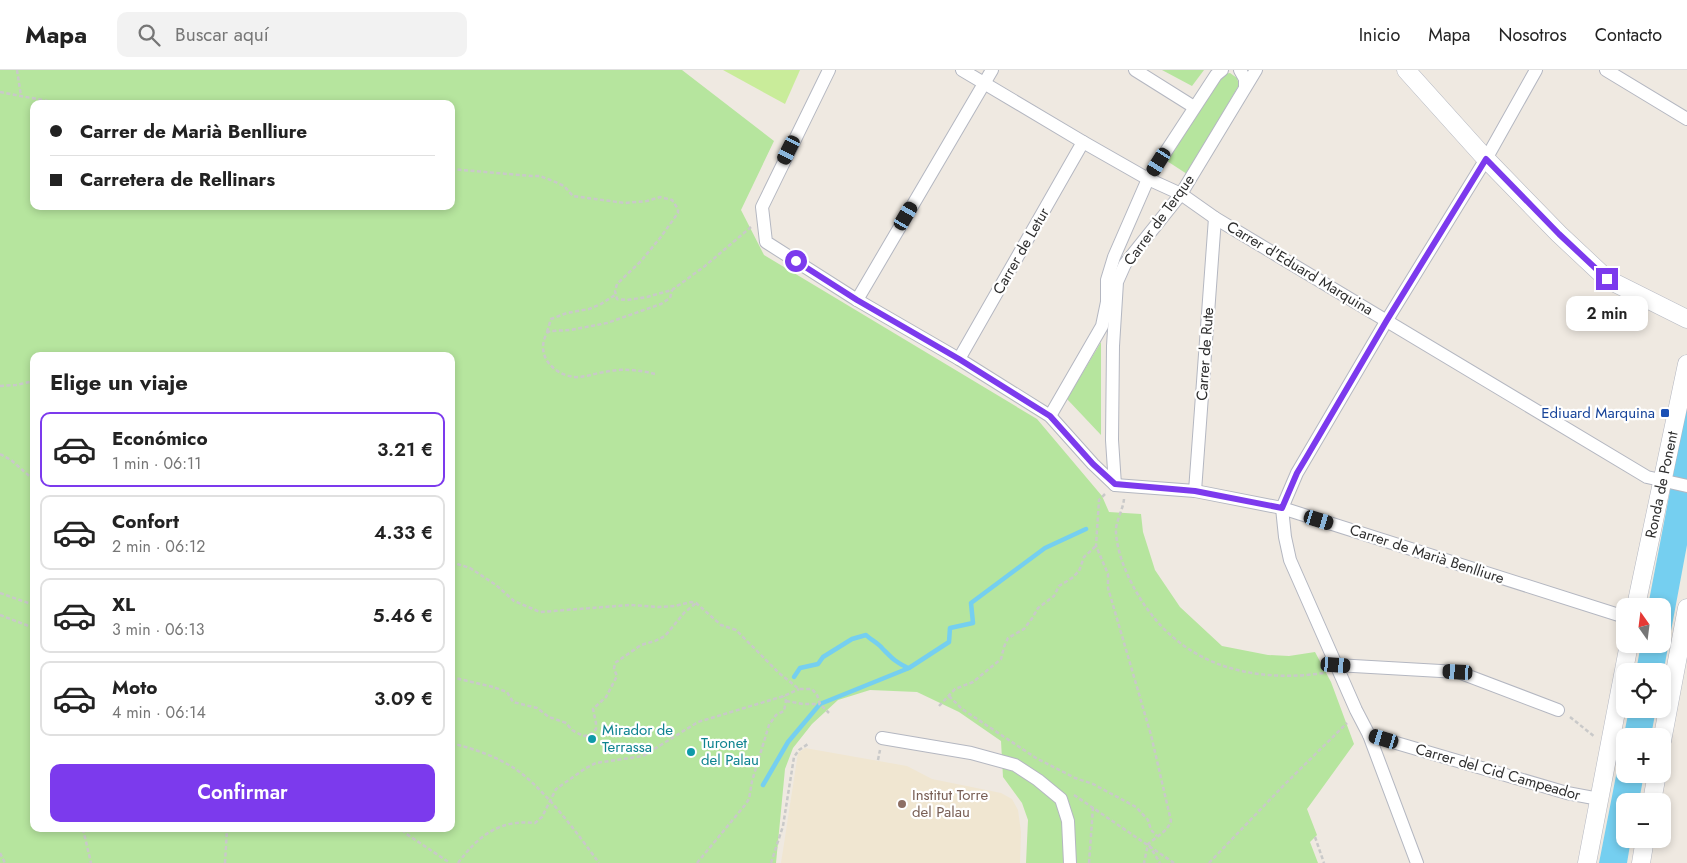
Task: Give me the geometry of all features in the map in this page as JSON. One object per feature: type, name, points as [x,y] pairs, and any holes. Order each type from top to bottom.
[{"type":"main road","points":[[1408,71],[1486,159],[1559,234],[1607,279],[1679,316]]},
{"type":"main road","name":"Ronda de Ponent","points":[[1638,598],[1687,364]]},
{"type":"main road","points":[[1664,728],[1687,608]]},
{"type":"main road","points":[[1587,863],[1627,653]]},
{"type":"main road","points":[[1641,863],[1644,848]]},
{"type":"street","points":[[829,70],[762,207],[766,242],[857,300],[959,359],[1050,416],[1093,464],[1120,485]]},
{"type":"street","name":"Carrer d'Eduard Marquina","points":[[962,70],[1148,179],[1180,194],[1215,218],[1647,477],[1687,486]]},
{"type":"street","points":[[857,300],[992,70]]},
{"type":"street","points":[[1135,70],[1194,107]]},
{"type":"street","name":"Carrer de Terque","points":[[1050,416],[1102,326],[1107,302],[1107,280],[1114,257],[1148,179],[1194,107],[1216,75],[1222,70]]},
{"type":"street","points":[[1240,70],[1245,79],[1245,88]]},
{"type":"street","name":"Carrer de Terque","points":[[1120,485],[1112,440],[1113,346],[1117,282],[1125,264],[1180,194],[1256,70]]},
{"type":"street","points":[[1417,863],[1369,735],[1333,668],[1290,560],[1282,508],[1297,473],[1387,320],[1486,159],[1536,70]]},
{"type":"street","points":[[1606,70],[1687,119]]},
{"type":"street","name":"Carrer de Letur","points":[[959,359],[1083,142]]},
{"type":"street","name":"Carrer de Rute","points":[[1195,491],[1215,218]]},
{"type":"street","name":"Carrer de Marià Benlliure","points":[[1120,485],[1195,491],[1282,508],[1616,614]]},
{"type":"street","points":[[1333,668],[1458,672],[1558,710]]},
{"type":"street","name":"Carrer del Cid Campeador","points":[[1369,735],[1567,793],[1598,799]]},
{"type":"street","points":[[881,742],[971,753],[1014,765],[1038,780],[1061,799],[1068,822],[1070,863]]},
{"type":"path","points":[[17,70],[20,96]]},
{"type":"path","points":[[0,92],[42,100]]},
{"type":"path","points":[[455,169],[540,176],[564,186],[573,196],[616,203],[647,201],[660,197],[672,200],[678,208],[678,213],[654,246],[617,284],[615,295],[589,309],[567,313],[551,320],[542,346],[544,358],[548,364],[560,372],[578,377],[614,370],[634,370],[655,374]]},
{"type":"path","points":[[615,295],[617,299],[627,300],[648,297],[672,290],[705,266],[755,223],[762,207]]},
{"type":"path","points":[[547,333],[592,327],[620,319],[661,304],[670,298],[672,290]]},
{"type":"path","points":[[0,386],[30,382]]},
{"type":"path","points":[[0,454],[11,460],[30,477]]},
{"type":"path","points":[[1144,863],[1148,844],[1170,826],[1172,821],[1146,718],[1108,588],[1108,574],[1096,546],[1099,500],[1120,485],[1123,508],[1115,530],[1120,554],[1131,583],[1151,616],[1184,647],[1205,660],[1229,668],[1258,674],[1285,676],[1333,668]]},
{"type":"path","points":[[939,706],[955,689],[973,682],[1001,658],[1008,638],[1024,628],[1038,608],[1054,596],[1059,586],[1079,571],[1084,557],[1096,546]]},
{"type":"path","points":[[455,563],[470,568],[496,584],[514,601],[540,612],[630,605],[659,607],[691,602],[696,603],[722,625],[736,630],[779,673],[799,689]]},
{"type":"path","points":[[0,593],[30,604]]},
{"type":"path","points":[[455,678],[507,692],[513,702],[537,708],[549,717],[566,723],[572,730],[583,736],[590,735],[596,729],[593,709],[606,698],[617,676],[614,669],[615,664],[641,645],[665,636],[684,613],[696,603]]},
{"type":"path","points":[[0,615],[30,626]]},
{"type":"path","points":[[458,863],[471,845],[492,831],[510,823],[535,823],[542,817],[556,789],[596,763],[643,756],[698,722],[784,696],[799,689],[812,689],[817,695],[820,704],[829,713]]},
{"type":"path","points":[[697,863],[749,799],[752,781],[769,725],[776,715],[784,711],[786,701],[784,696]]},
{"type":"path","points":[[950,696],[962,709],[1036,758],[1075,778],[1094,784],[1136,807],[1148,820],[1151,830],[1157,836]]},
{"type":"path","points":[[786,701],[820,704]]},
{"type":"path","points":[[1558,710],[1576,721],[1608,747]]},
{"type":"path","points":[[1209,863],[1349,720]]},
{"type":"path","points":[[878,760],[881,742]]},
{"type":"path","points":[[455,744],[489,755],[521,773],[549,801],[599,863]]},
{"type":"path","points":[[771,863],[783,826],[794,757],[808,744]]},
{"type":"path","points":[[1069,791],[1174,863]]},
{"type":"path","points":[[1089,863],[1093,807]]},
{"type":"path","points":[[84,832],[91,863]]},
{"type":"path","points":[[225,863],[227,832]]},
{"type":"path","points":[[404,832],[450,863]]},
{"type":"path","points":[[1315,837],[1324,863]]},
{"type":"path","points":[[1148,844],[1160,863]]},
{"type":"path","points":[[0,853],[5,863]]},
{"type":"shaded area","name":"Institut Torre del Palau","points":[[805,748],[907,766],[932,779],[1001,793],[1012,799],[1018,810],[1021,832],[1020,863],[781,863],[798,753]]},
{"type":"green space","points":[[0,70],[682,70],[774,141],[741,210],[764,255],[1037,419],[1102,496],[1109,512],[1141,514],[1143,532],[1155,570],[1180,607],[1222,646],[1268,655],[1289,656],[1315,652],[1331,682],[1354,744],[1307,809],[1317,835],[1310,842],[1318,863],[1026,863],[1028,820],[1022,803],[1003,777],[1001,741],[959,712],[917,692],[870,690],[838,700],[812,724],[793,748],[785,769],[776,863],[0,863]]},
{"type":"green space","points":[[723,70],[800,70],[785,104]]},
{"type":"green space","points":[[1162,70],[1204,70],[1192,86]]},
{"type":"green space","points":[[1230,73],[1237,78],[1239,85],[1187,174],[1167,161],[1224,74]]},
{"type":"green space","points":[[1101,342],[1101,435],[1067,399]]},
{"type":"water","points":[[1687,402],[1687,545],[1671,631],[1671,598],[1650,598]]},
{"type":"water","points":[[1639,653],[1667,653],[1665,663],[1637,663]]},
{"type":"water","points":[[1627,718],[1654,718],[1652,728],[1625,728]]},
{"type":"water","points":[[1616,776],[1616,783],[1642,783],[1640,793],[1616,793],[1616,848],[1630,848],[1627,863],[1599,863]]},
{"type":"waterway","points":[[763,785],[788,742],[820,704],[909,668],[949,642],[950,628],[973,623],[971,603],[1045,548],[1086,529]]},
{"type":"waterway","points":[[794,677],[800,668],[818,664],[823,657],[852,639],[866,635],[894,660],[908,668]]},
{"type":"place","name":"Ediuard Marquina","points":[[1665,413]]},
{"type":"place","name":"Mirador de Terrassa","points":[[592,739]]},
{"type":"place","name":"Turonet del Palau","points":[[691,752]]},
{"type":"place","name":"Institut Torre del Palau","points":[[902,804]]},
{"type":"route","points":[[796,261],[857,300],[959,359],[1050,416],[1093,464],[1115,484],[1195,491],[1282,508],[1297,473],[1387,320],[1486,159],[1559,234],[1607,279]]}]
